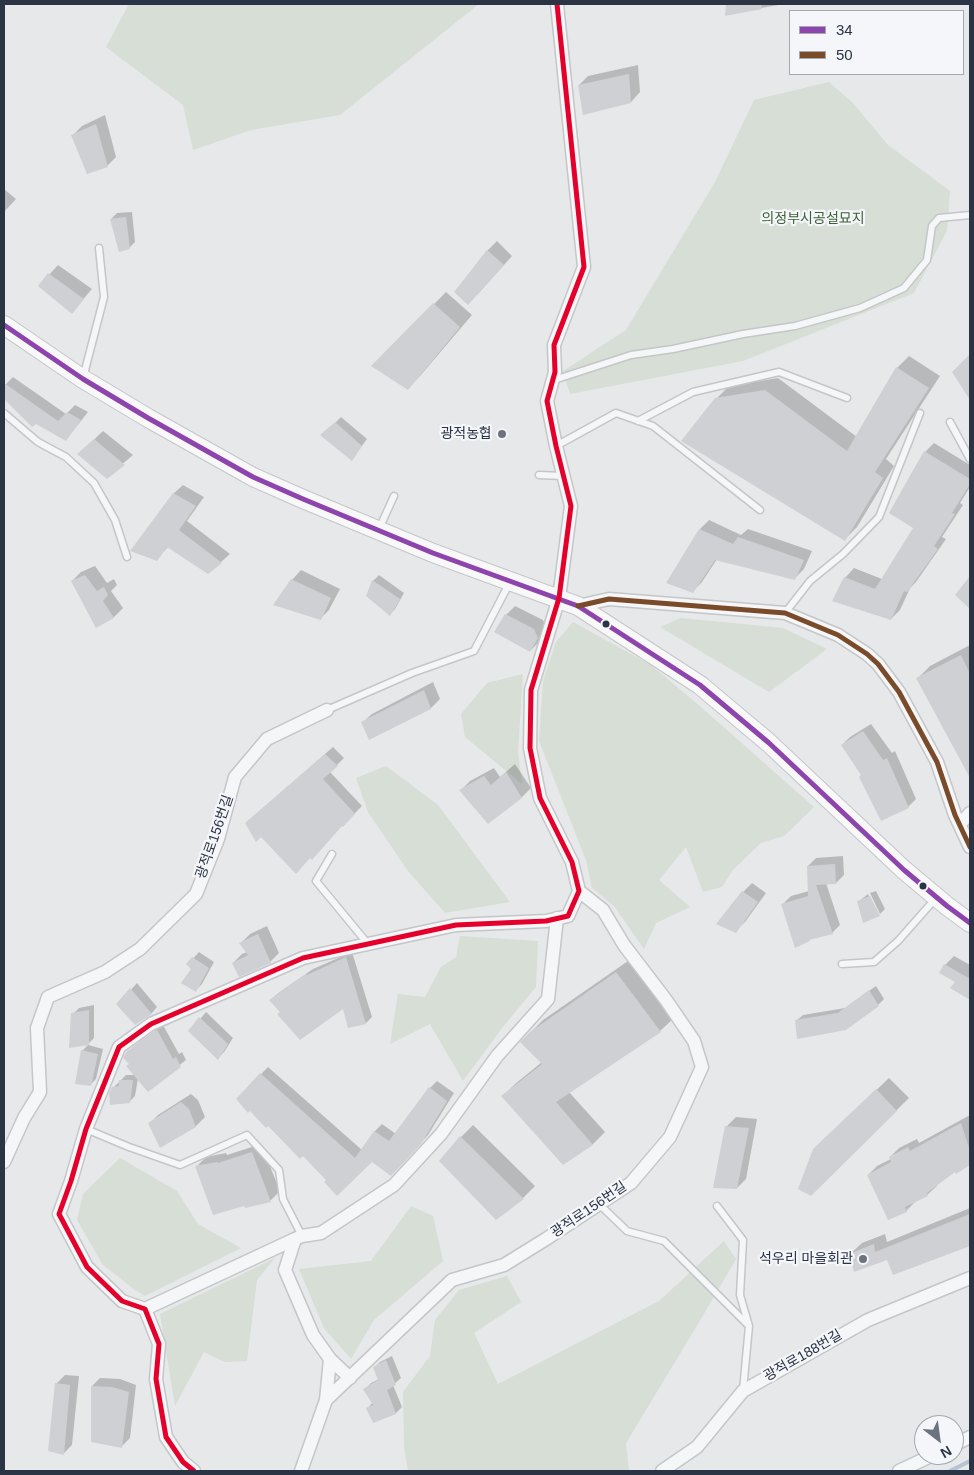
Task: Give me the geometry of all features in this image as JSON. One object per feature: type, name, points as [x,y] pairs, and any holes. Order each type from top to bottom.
[{"type":"main road","points":[[4,325],[83,379],[148,418],[253,476],[433,553],[578,606],[700,685],[770,743],[904,870],[970,923]]},
{"type":"street","points":[[557,4],[584,267],[554,344],[555,372],[547,401],[571,506],[559,598],[531,690],[530,748],[540,798],[572,862],[578,891],[568,916],[557,918],[546,921],[456,925],[303,958],[151,1024],[119,1048],[86,1129],[59,1214],[87,1267],[122,1301],[145,1308],[298,1238],[321,1233],[394,1186],[441,1134],[497,1056],[548,999],[557,918]]},
{"type":"street","points":[[578,606],[609,599],[785,613],[838,636],[867,654],[878,664],[903,698],[937,762],[955,815],[970,847]]},
{"type":"street","name":"광적로156번길","points":[[4,1162],[24,1118],[40,1092],[37,1028],[48,997],[105,972],[140,949],[196,894],[218,839],[235,777],[267,739],[327,710]]},
{"type":"street","points":[[960,824],[970,813]]},
{"type":"street","name":"광적로156번길","points":[[301,1471],[326,1400],[452,1280],[504,1265],[546,1239],[631,1183],[670,1137],[702,1066],[694,1041],[666,1000],[624,945],[603,910],[578,891]]},
{"type":"street","points":[[298,1238],[285,1270],[313,1334],[330,1359],[350,1378]]},
{"type":"street","name":"광적로188번길","points":[[662,1471],[697,1447],[743,1391],[868,1320],[970,1278]]},
{"type":"street","points":[[145,1308],[159,1344],[156,1379],[166,1437],[183,1462],[194,1471]]},
{"type":"street","points":[[326,1400],[330,1359]]},
{"type":"street","points":[[899,1471],[914,1464]]},
{"type":"lane","points":[[552,380],[631,355],[795,326],[860,308],[904,288],[927,260],[932,226],[938,218],[970,215]]},
{"type":"lane","points":[[83,379],[104,297],[99,248]]},
{"type":"lane","points":[[638,421],[693,392],[779,372],[847,398]]},
{"type":"lane","points":[[4,413],[38,442],[66,457],[94,483],[115,520],[127,557]]},
{"type":"lane","points":[[556,446],[616,413],[653,426],[760,510]]},
{"type":"lane","points":[[785,613],[810,581],[843,554],[879,517],[920,413]]},
{"type":"lane","points":[[950,422],[970,459]]},
{"type":"lane","points":[[539,475],[564,476]]},
{"type":"lane","points":[[378,530],[394,496]]},
{"type":"lane","points":[[327,710],[412,673],[474,650],[511,581]]},
{"type":"lane","points":[[332,854],[316,881],[369,945]]},
{"type":"lane","points":[[842,964],[874,962],[898,941],[937,898]]},
{"type":"lane","points":[[86,1129],[180,1165],[247,1135],[279,1170],[283,1199],[298,1238]]},
{"type":"lane","points":[[599,1204],[627,1231],[664,1241],[749,1326]]},
{"type":"lane","points":[[717,1206],[743,1240],[740,1295],[749,1326],[743,1391]]},
{"type":"green space","points":[[129,4],[479,4],[340,115],[251,130],[193,150],[183,105],[106,47]]},
{"type":"green space","name":"의정부시공설묘지","points":[[829,82],[853,103],[888,145],[950,191],[947,231],[914,293],[743,361],[570,394],[563,371],[626,330],[715,182],[754,100]]},
{"type":"green space","points":[[681,618],[783,628],[827,649],[769,692],[660,627]]},
{"type":"green space","points":[[573,622],[651,665],[814,807],[784,836],[761,843],[733,870],[722,887],[703,892],[686,847],[659,880],[690,907],[656,923],[644,949],[614,906],[592,888],[586,860],[539,741],[543,681],[556,642]]},
{"type":"green space","points":[[523,674],[518,751],[522,784],[465,737],[461,714],[487,683]]},
{"type":"green space","points":[[386,766],[438,805],[510,902],[445,913],[408,871],[368,812],[356,778]]},
{"type":"green space","points":[[460,936],[538,941],[536,987],[502,1028],[463,1081],[430,1024],[390,1044],[398,994],[425,997],[441,967],[456,957]]},
{"type":"green space","points":[[120,1158],[177,1191],[198,1224],[241,1248],[145,1296],[135,1290],[103,1265],[77,1220],[83,1194]]},
{"type":"green space","points":[[411,1206],[433,1216],[443,1261],[374,1320],[351,1359],[324,1328],[299,1269],[371,1261]]},
{"type":"green space","points":[[724,1241],[736,1259],[626,1443],[629,1471],[408,1471],[404,1447],[403,1392],[430,1356],[435,1320],[459,1290],[507,1276],[521,1302],[474,1333],[498,1384],[659,1301]]},
{"type":"green space","points":[[275,1258],[257,1280],[247,1361],[225,1362],[204,1352],[175,1406],[160,1314]]},
{"type":"building","points":[[726,4],[761,4],[762,9],[725,16]]},
{"type":"building","points":[[629,74],[631,103],[583,115],[578,85]]},
{"type":"building","points":[[96,124],[108,167],[87,174],[71,135]]},
{"type":"building","points":[[126,217],[130,249],[119,252],[110,219]]},
{"type":"building","points":[[487,250],[504,265],[468,305],[454,292]]},
{"type":"building","points":[[48,273],[84,299],[72,314],[38,286]]},
{"type":"building","points":[[433,303],[460,327],[408,390],[371,366]]},
{"type":"building","points":[[970,354],[970,400],[952,372]]},
{"type":"building","points":[[896,367],[929,388],[875,472],[883,478],[845,541],[681,441],[715,398],[765,390],[847,451]]},
{"type":"building","points":[[4,383],[58,421],[67,412],[81,420],[66,441],[36,424],[32,427],[4,399]]},
{"type":"building","points":[[335,422],[362,446],[352,461],[320,435]]},
{"type":"building","points":[[94,439],[125,465],[107,479],[77,454]]},
{"type":"building","points":[[924,451],[970,479],[970,484],[952,513],[955,514],[934,546],[938,549],[907,592],[904,591],[891,620],[832,601],[844,577],[875,589],[913,528],[889,513]]},
{"type":"building","points":[[173,493],[196,506],[179,530],[222,563],[208,574],[167,547],[157,561],[130,551]]},
{"type":"building","points":[[699,529],[733,544],[738,537],[804,560],[795,580],[715,560],[693,593],[666,583]]},
{"type":"building","points":[[85,575],[97,591],[104,587],[108,595],[103,601],[114,618],[96,628],[71,581]]},
{"type":"building","points":[[970,576],[970,609],[955,595]]},
{"type":"building","points":[[291,579],[331,598],[321,620],[273,605]]},
{"type":"building","points":[[372,580],[400,599],[390,616],[366,596]]},
{"type":"building","points":[[505,614],[534,629],[538,638],[530,652],[494,632]]},
{"type":"building","points":[[961,655],[970,674],[970,778],[916,678]]},
{"type":"building","points":[[424,690],[431,709],[369,740],[361,722]]},
{"type":"building","points":[[863,731],[883,760],[887,758],[909,808],[881,821],[859,777],[861,775],[841,745]]},
{"type":"building","points":[[325,754],[338,766],[323,779],[355,814],[312,860],[310,858],[296,874],[261,837],[256,842],[245,823]]},
{"type":"building","points":[[506,772],[522,798],[488,824],[459,790],[484,776],[491,785]]},
{"type":"building","points":[[835,864],[836,884],[816,885],[833,934],[809,940],[795,948],[781,904],[808,896],[807,866]]},
{"type":"building","points":[[742,891],[758,902],[736,933],[716,924]]},
{"type":"building","points":[[870,896],[880,916],[863,923],[857,901]]},
{"type":"building","points":[[258,934],[271,963],[239,977],[232,963],[248,955],[239,943]]},
{"type":"building","points":[[192,957],[209,968],[196,992],[181,983],[191,969],[186,964]]},
{"type":"building","points":[[346,957],[366,1024],[348,1028],[343,1009],[300,1040],[277,1014],[280,1012],[269,1000],[306,974]]},
{"type":"building","points":[[944,964],[970,979],[970,1000],[950,988],[955,982],[939,973]]},
{"type":"building","points":[[616,972],[661,1032],[556,1102],[593,1145],[563,1165],[501,1096],[542,1064],[520,1042],[530,1032]]},
{"type":"building","points":[[130,988],[152,1014],[135,1025],[116,1004]]},
{"type":"building","points":[[869,990],[879,1006],[846,1030],[797,1039],[795,1020],[838,1013]]},
{"type":"building","points":[[89,1010],[89,1045],[69,1048],[71,1013]]},
{"type":"building","points":[[199,1017],[228,1044],[218,1060],[188,1031]]},
{"type":"building","points":[[157,1030],[173,1059],[176,1057],[181,1067],[148,1092],[126,1066],[129,1064],[123,1058],[126,1052]]},
{"type":"building","points":[[81,1050],[98,1054],[91,1086],[75,1084]]},
{"type":"building","points":[[260,1073],[355,1158],[374,1131],[389,1141],[429,1087],[447,1101],[421,1144],[391,1176],[372,1162],[337,1196],[324,1182],[326,1180],[303,1156],[300,1159],[268,1126],[266,1128],[250,1111],[248,1113],[236,1099]]},
{"type":"building","points":[[119,1080],[133,1080],[130,1103],[110,1105],[109,1093],[112,1087],[119,1086]]},
{"type":"building","points":[[876,1089],[897,1111],[811,1196],[798,1189],[813,1149]]},
{"type":"building","points":[[181,1102],[189,1109],[196,1127],[160,1148],[148,1123]]},
{"type":"building","points":[[961,1123],[970,1151],[970,1165],[956,1174],[955,1172],[927,1193],[928,1196],[905,1207],[907,1212],[888,1220],[867,1175],[891,1162],[889,1157],[908,1147],[910,1151]]},
{"type":"building","points":[[725,1126],[749,1128],[737,1189],[713,1188]]},
{"type":"building","points":[[460,1136],[524,1199],[496,1220],[439,1161]]},
{"type":"building","points":[[252,1152],[271,1202],[245,1208],[244,1206],[213,1215],[195,1166],[218,1163]]},
{"type":"building","points":[[970,1214],[970,1246],[893,1275],[887,1260],[854,1272],[849,1254],[874,1244],[875,1252]]},
{"type":"building","points":[[386,1360],[396,1385],[387,1390],[396,1414],[373,1423],[366,1408],[373,1405],[363,1389],[378,1380],[373,1367]]},
{"type":"building","points":[[55,1383],[70,1385],[64,1455],[48,1451]]},
{"type":"building","points":[[91,1386],[112,1387],[129,1392],[122,1448],[91,1442]]},
{"type":"waterway","points":[[950,1471],[970,1461]]},
{"type":"transit line","points":[[194,1471],[183,1462],[166,1437],[156,1379],[159,1344],[145,1309],[122,1301],[87,1267],[59,1214],[86,1129],[119,1047],[151,1024],[303,958],[456,925],[546,921],[568,916],[579,891],[572,862],[540,798],[530,748],[531,690],[559,598],[571,506],[547,401],[555,372],[554,345],[584,267],[557,4]]},
{"type":"transit line","name":"34","points":[[4,325],[83,379],[253,477],[433,553],[578,606],[700,685],[769,743],[904,870],[970,923]]},
{"type":"transit line","name":"50","points":[[578,606],[609,599],[785,613],[838,635],[867,654],[878,664],[899,692],[937,762],[955,815],[970,847]]},
{"type":"place","name":"광적농협","points":[[502,434]]},
{"type":"place","name":"석우리 마을회관","points":[[863,1259]]}]
